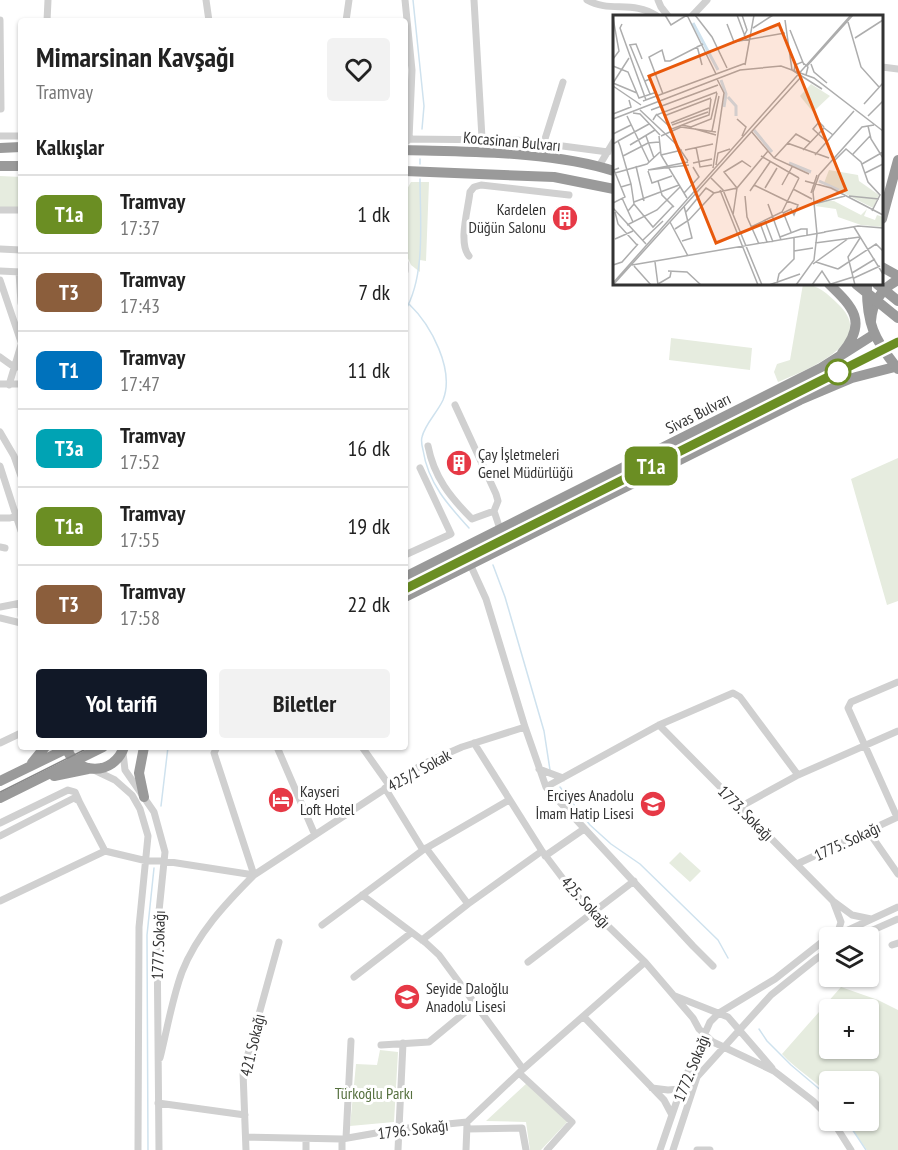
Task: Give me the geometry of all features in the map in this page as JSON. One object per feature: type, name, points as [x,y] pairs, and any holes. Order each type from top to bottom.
[{"type":"highway","points":[[0,148],[18,147]]},
{"type":"highway","name":"Kocasinan Bulvarı","points":[[408,150],[504,154],[613,169]]},
{"type":"highway","points":[[883,215],[898,160]]},
{"type":"highway","points":[[0,166],[18,166]]},
{"type":"highway","name":"Kocasinan Bulvarı","points":[[408,171],[554,177]]},
{"type":"highway","points":[[554,177],[613,189]]},
{"type":"highway","points":[[554,177],[613,193]]},
{"type":"highway","points":[[872,330],[872,315],[879,296],[898,278],[883,268]]},
{"type":"highway","points":[[832,285],[851,305],[855,316],[853,338],[835,360]]},
{"type":"highway","points":[[833,285],[847,292],[866,312],[882,352],[898,367]]},
{"type":"highway","points":[[857,285],[898,318]]},
{"type":"highway","points":[[867,285],[866,304],[871,328],[885,352],[898,367]]},
{"type":"highway","points":[[877,285],[898,301]]},
{"type":"highway","name":"Sivas Bulvarı","points":[[408,572],[500,529],[835,360],[872,330]]},
{"type":"highway","name":"Sivas Bulvarı","points":[[408,595],[800,400],[852,378],[898,367]]},
{"type":"highway","points":[[27,768],[42,750]]},
{"type":"highway","points":[[0,781],[64,750]]},
{"type":"highway","points":[[69,750],[74,761],[91,769]]},
{"type":"highway","points":[[0,798],[97,750]]},
{"type":"highway","points":[[39,778],[104,768],[113,764],[123,750]]},
{"type":"highway","points":[[143,750],[139,773],[144,797]]},
{"type":"street","points":[[47,18],[48,0]]},
{"type":"street","points":[[206,0],[209,18]]},
{"type":"street","points":[[346,18],[349,0]]},
{"type":"street","points":[[405,0],[407,18]]},
{"type":"street","points":[[474,0],[482,138]]},
{"type":"street","points":[[587,0],[594,3],[636,3],[648,8],[656,15]]},
{"type":"street","points":[[658,0],[660,7],[667,15]]},
{"type":"street","points":[[693,15],[706,0]]},
{"type":"street","points":[[0,20],[3,109]]},
{"type":"street","points":[[408,30],[412,70],[412,105],[408,128]]},
{"type":"street","points":[[883,67],[898,69]]},
{"type":"street","points":[[544,142],[564,82]]},
{"type":"street","points":[[0,136],[18,136]]},
{"type":"street","points":[[408,140],[482,138],[544,142],[608,152]]},
{"type":"street","points":[[599,166],[613,144]]},
{"type":"street","points":[[486,174],[489,186]]},
{"type":"street","points":[[469,256],[464,249],[463,241],[470,192],[478,185],[569,195]]},
{"type":"street","points":[[0,210],[18,210]]},
{"type":"street","points":[[0,249],[18,250]]},
{"type":"street","points":[[0,271],[18,272]]},
{"type":"street","points":[[0,280],[18,327]]},
{"type":"street","points":[[0,357],[17,367],[9,385]]},
{"type":"street","points":[[0,384],[18,384]]},
{"type":"street","points":[[428,446],[434,469],[443,486],[472,519],[494,511],[497,505],[496,494],[455,405]]},
{"type":"street","points":[[0,432],[18,467]]},
{"type":"street","points":[[0,466],[18,520]]},
{"type":"street","points":[[408,554],[451,534],[420,468]]},
{"type":"street","points":[[494,511],[500,529]]},
{"type":"street","points":[[0,518],[10,519],[17,516]]},
{"type":"street","points":[[470,564],[486,599],[546,787],[714,966]]},
{"type":"street","points":[[0,607],[18,605]]},
{"type":"street","points":[[0,618],[18,621]]},
{"type":"street","points":[[898,682],[849,705],[864,746],[898,817]]},
{"type":"street","points":[[546,787],[660,725],[731,694],[740,697],[798,775]]},
{"type":"street","name":"1773. Sokağı","points":[[660,725],[833,901],[852,915],[871,919]]},
{"type":"street","name":"425/1 Sokak","points":[[158,1067],[177,987],[186,964],[217,915],[254,875],[387,787],[438,757],[525,727]]},
{"type":"street","points":[[740,807],[798,775],[898,731]]},
{"type":"street","points":[[0,743],[18,734]]},
{"type":"street","name":"425. Sokağı","points":[[474,743],[544,853],[573,892],[645,962],[704,1034],[713,1042],[774,1071],[819,1107]]},
{"type":"street","name":"1777. Sokağı","points":[[124,750],[125,770],[154,812],[165,852],[157,931],[159,1150]]},
{"type":"street","points":[[0,901],[105,851],[147,861],[164,861],[254,875],[214,753],[216,750]]},
{"type":"street","points":[[278,750],[315,835]]},
{"type":"street","points":[[365,750],[424,849],[468,904]]},
{"type":"street","name":"1777. Sokağı","points":[[91,769],[121,784],[138,804],[148,836],[139,927],[138,1150]]},
{"type":"street","points":[[539,769],[563,778]]},
{"type":"street","points":[[0,823],[68,790],[75,792],[105,851]]},
{"type":"street","points":[[0,836],[72,798],[79,801]]},
{"type":"street","points":[[322,925],[424,849],[509,800]]},
{"type":"street","name":"1775. Sokağı","points":[[797,864],[898,817]]},
{"type":"street","points":[[422,940],[468,904],[584,829]]},
{"type":"street","points":[[868,831],[898,874]]},
{"type":"street","points":[[528,962],[634,881]]},
{"type":"street","points":[[362,895],[439,955],[521,1071],[572,1122],[547,1150]]},
{"type":"street","points":[[833,901],[841,922],[838,927]]},
{"type":"street","name":"1772. Sokağı","points":[[854,927],[898,907]]},
{"type":"street","points":[[879,927],[898,919]]},
{"type":"street","points":[[354,976],[411,933]]},
{"type":"street","name":"421. Sokağı","points":[[246,1150],[243,1072],[279,942]]},
{"type":"street","name":"1772. Sokağı","points":[[660,1150],[680,1089],[710,1022],[719,1013],[775,979],[819,944]]},
{"type":"street","name":"1772. Sokağı","points":[[673,1150],[697,1077],[771,995],[819,957]]},
{"type":"street","name":"1796. Sokağı","points":[[246,1137],[344,1139],[399,1129],[467,1126],[521,1071],[645,962]]},
{"type":"street","name":"425. Sokağı","points":[[673,995],[728,1017],[774,1071]]},
{"type":"street","points":[[381,1045],[429,1042],[475,1004]]},
{"type":"street","points":[[584,1017],[664,1100],[672,1115]]},
{"type":"street","points":[[342,1150],[351,1041]]},
{"type":"street","points":[[398,1150],[403,1043]]},
{"type":"street","points":[[652,1088],[680,1089]]},
{"type":"street","points":[[158,1103],[245,1115]]},
{"type":"street","points":[[466,1150],[467,1126],[522,1128],[526,1150]]},
{"type":"street","name":"425. Sokağı","points":[[839,1131],[851,1150]]},
{"type":"street","points":[[306,1138],[306,1150]]},
{"type":"street","points":[[696,1150],[710,1150]]},
{"type":"green space","points":[[0,176],[18,177],[18,209],[0,209]]},
{"type":"green space","points":[[411,182],[429,182],[426,261],[420,260],[420,272],[411,265],[408,258],[408,187]]},
{"type":"green space","points":[[803,285],[810,285],[826,293],[838,304],[848,318],[850,331],[834,353],[778,382],[774,372],[777,364],[790,360]]},
{"type":"green space","points":[[671,338],[752,348],[750,370],[669,360]]},
{"type":"green space","points":[[898,458],[898,601],[887,605],[851,479]]},
{"type":"green space","points":[[680,852],[701,871],[690,882],[669,863]]},
{"type":"green space","points":[[841,987],[875,999],[830,999]]},
{"type":"green space","points":[[879,1000],[898,1010],[898,1150],[867,1150],[853,1131],[879,1131],[879,1071],[819,1071],[819,1085],[782,1054],[819,1012],[819,1059],[879,1059]]},
{"type":"green space","name":"Türkoğlu Parkı","points":[[380,1050],[398,1052],[394,1122],[350,1126],[356,1064],[377,1065]]},
{"type":"green space","points":[[527,1083],[569,1120],[541,1150],[530,1150],[526,1122],[486,1121]]},
{"type":"waterway","points":[[413,0],[424,106],[422,129]]},
{"type":"waterway","points":[[420,159],[420,164]]},
{"type":"waterway","points":[[408,305],[419,264],[420,179]]},
{"type":"waterway","points":[[409,304],[433,336],[446,375],[443,400],[422,437],[426,462],[440,493],[469,528]]},
{"type":"waterway","points":[[493,565],[505,597],[544,731],[550,770]]},
{"type":"waterway","points":[[161,806],[168,750]]},
{"type":"waterway","points":[[560,787],[590,825],[611,844],[640,864],[718,940],[728,958]]},
{"type":"waterway","points":[[148,1150],[147,935],[154,868]]},
{"type":"waterway","points":[[759,1029],[767,1041],[791,1065],[819,1089]]},
{"type":"waterway","points":[[853,1131],[866,1150]]},
{"type":"tram line","points":[[408,584],[898,338]]},
{"type":"tram line","name":"T1a","points":[[408,587],[898,342]]},
{"type":"tram line","points":[[0,792],[84,750]]},
{"type":"place","name":"Kardelen Düğün Salonu","points":[[565,218]]},
{"type":"place","name":"Çay İşletmeleri Genel Müdürlüğü","points":[[459,463]]},
{"type":"place","name":"Kayseri Loft Hotel","points":[[281,800]]},
{"type":"place","name":"Erciyes Anadolu İmam Hatip Lisesi","points":[[653,804]]},
{"type":"place","name":"Seyide Daloğlu Anadolu Lisesi","points":[[407,997]]}]
